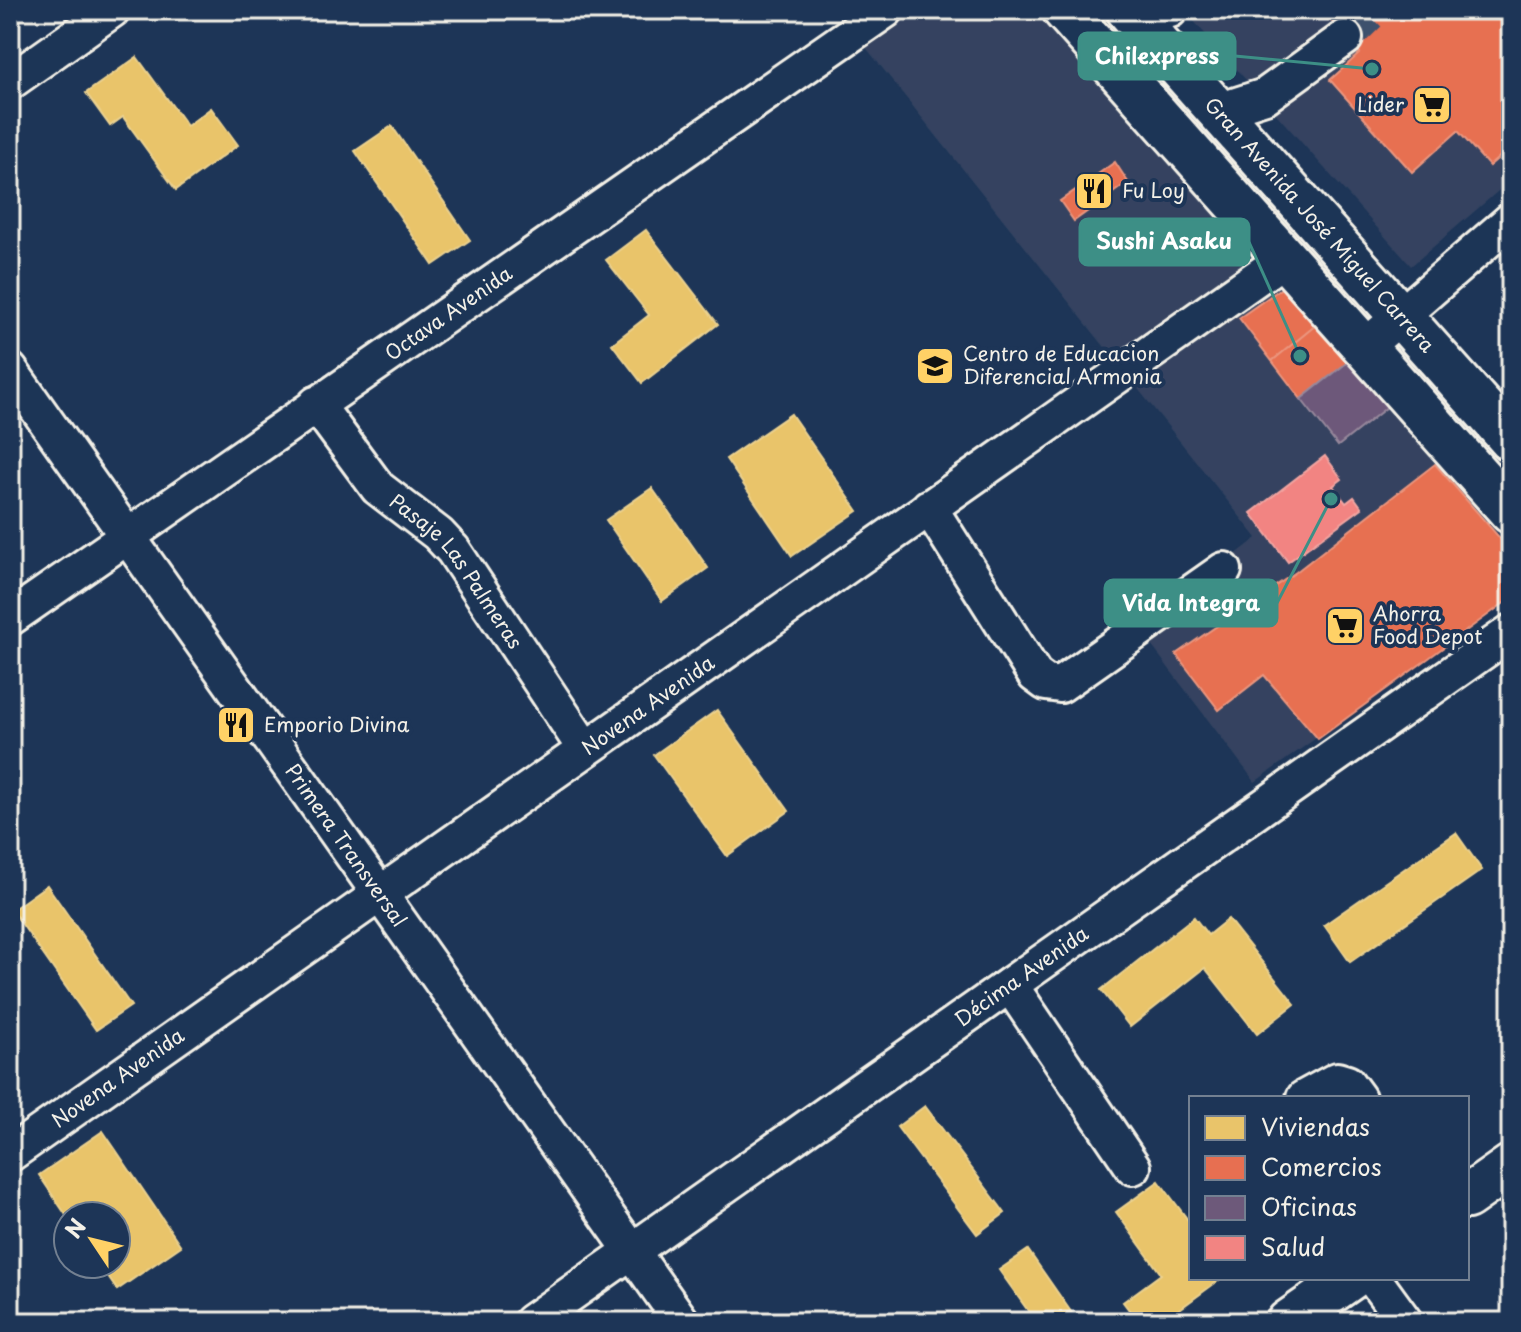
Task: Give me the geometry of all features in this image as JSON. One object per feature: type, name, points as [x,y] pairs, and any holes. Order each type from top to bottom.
[{"type":"main road","points":[[1064,10],[1511,512]]},
{"type":"main road","name":"Gran Avenida José Miguel Carrera","points":[[1145,13],[1218,111],[1511,440]]},
{"type":"main road","points":[[1469,1196],[1511,1166]]},
{"type":"main road","points":[[1288,1322],[1348,1280]]},
{"type":"street","points":[[10,82],[112,10]]},
{"type":"street","name":"Octava Avenida","points":[[10,618],[886,10]]},
{"type":"street","points":[[1218,111],[1265,96],[1345,38]]},
{"type":"street","points":[[1365,347],[1511,220]]},
{"type":"street","name":"Novena Avenida","points":[[10,1154],[1285,258]]},
{"type":"street","name":"Primera Transversal","points":[[10,370],[682,1322]]},
{"type":"street","name":"Pasaje Las Palmeras","points":[[316,404],[378,488],[438,534],[453,550],[585,749]]},
{"type":"street","points":[[929,507],[1035,675],[1046,683],[1060,685],[1224,570]]},
{"type":"street","name":"Décima Avenida","points":[[531,1322],[1511,632]]},
{"type":"street","points":[[1010,985],[1133,1167]]},
{"type":"street","points":[[1308,1096],[1337,1080],[1347,1083],[1357,1096]]},
{"type":"street","points":[[1374,1280],[1405,1322]]},
{"type":"shaded area","points":[[836,10],[1034,10],[1283,287],[1511,551],[1511,598],[1255,782],[1139,629],[1257,538]]},
{"type":"shaded area","points":[[1184,10],[1511,10],[1511,180],[1411,266]]},
{"type":"building: Viviendas","points":[[137,57],[187,126],[211,108],[238,145],[176,190],[123,117],[110,126],[86,93]]},
{"type":"building: Viviendas","points":[[392,126],[470,240],[433,265],[355,151]]},
{"type":"building: Viviendas","points":[[646,230],[718,324],[642,383],[612,344],[649,315],[606,260]]},
{"type":"building: Viviendas","points":[[791,414],[858,511],[792,556],[726,459]]},
{"type":"building: Viviendas","points":[[652,488],[708,568],[662,601],[606,520]]},
{"type":"building: Viviendas","points":[[717,710],[789,811],[727,856],[654,755]]},
{"type":"building: Viviendas","points":[[1456,833],[1482,870],[1350,962],[1324,925]]},
{"type":"building: Viviendas","points":[[47,885],[131,1006],[96,1030],[12,910]]},
{"type":"building: Viviendas","points":[[1194,917],[1208,935],[1228,919],[1295,1004],[1257,1034],[1205,968],[1130,1027],[1101,990]]},
{"type":"building: Viviendas","points":[[925,1106],[1005,1213],[977,1234],[897,1127]]},
{"type":"building: Viviendas","points":[[103,1131],[181,1246],[132,1280],[132,1200],[56,1200],[39,1175]]},
{"type":"building: Viviendas","points":[[1159,1181],[1189,1221],[1189,1280],[1219,1280],[1162,1322],[1138,1322],[1123,1302],[1161,1274],[1116,1212]]},
{"type":"building: Viviendas","points":[[1028,1250],[1078,1322],[1036,1322],[999,1270]]},
{"type":"building: Viviendas","points":[[110,1280],[132,1280],[117,1290]]},
{"type":"building: Comercios","name":"Lider","points":[[1322,10],[1511,10],[1511,147],[1489,166],[1458,131],[1412,172],[1330,80],[1360,53]]},
{"type":"building: Comercios","name":"Fu Loy","points":[[1115,162],[1128,182],[1074,221],[1060,201]]},
{"type":"building: Comercios","points":[[1283,287],[1316,325],[1272,361],[1239,318]]},
{"type":"building: Comercios","points":[[1316,325],[1348,362],[1301,399],[1272,361]]},
{"type":"building: Comercios","name":"Ahorra Food Depot","points":[[1435,464],[1511,551],[1511,598],[1318,739],[1264,675],[1219,710],[1176,654],[1296,572]]},
{"type":"building: Oficinas","points":[[1348,362],[1387,407],[1338,446],[1301,399]]},
{"type":"building: Salud","points":[[1325,456],[1342,479],[1333,486],[1346,503],[1354,497],[1362,508],[1288,562],[1251,513]]},
{"type":"tunnel","points":[[1345,38],[1374,10]]},
{"type":"place","name":"Chilexpress","points":[[1372,69]]},
{"type":"place","name":"Lider","points":[[1432,105]]},
{"type":"place","name":"Fu Loy","points":[[1094,191]]},
{"type":"place","name":"Sushi Asaku","points":[[1300,356]]},
{"type":"place","name":"Centro de Educacion Diferencial Armonia","points":[[935,366]]},
{"type":"place","name":"Vida Integra","points":[[1331,499]]},
{"type":"place","name":"Ahorra Food Depot","points":[[1345,626]]},
{"type":"place","name":"Emporio Divina","points":[[236,725]]}]
